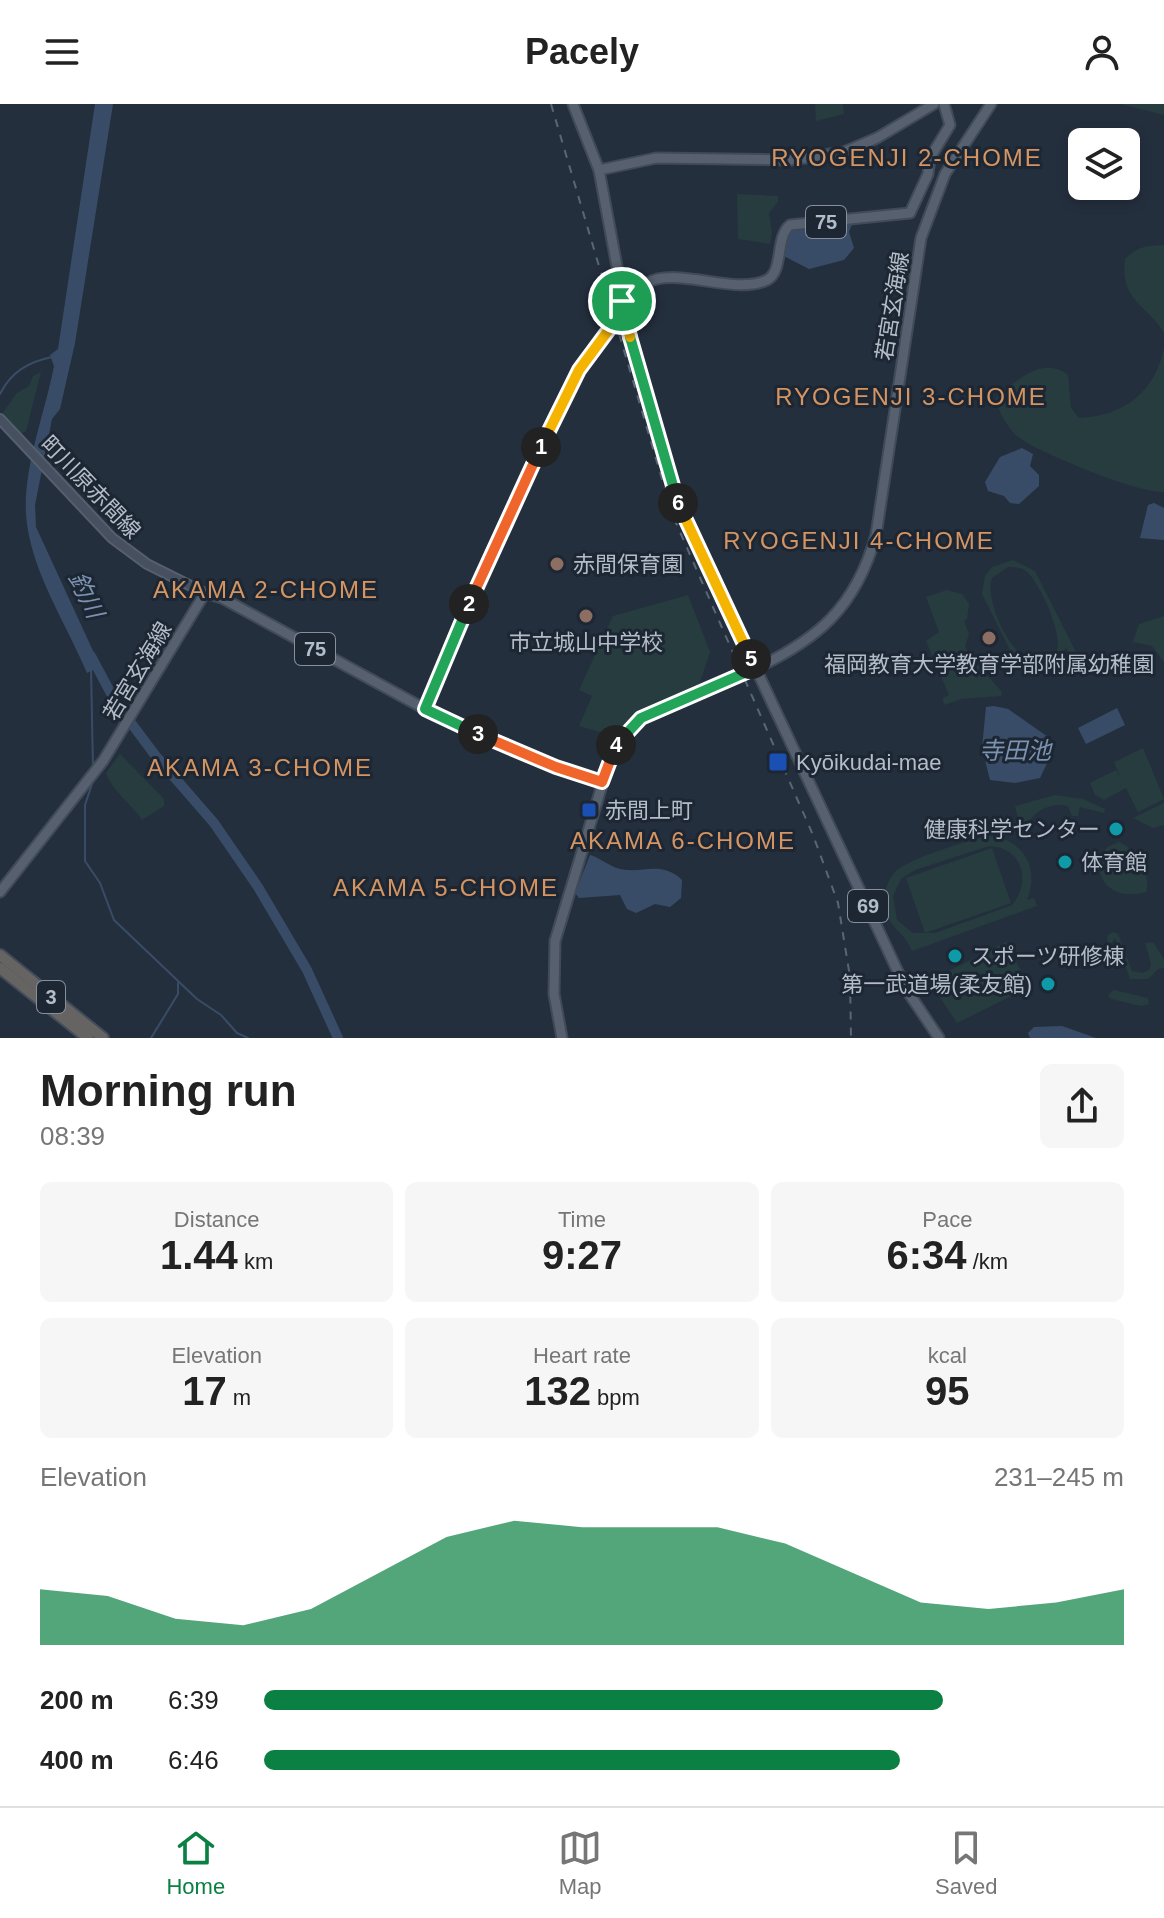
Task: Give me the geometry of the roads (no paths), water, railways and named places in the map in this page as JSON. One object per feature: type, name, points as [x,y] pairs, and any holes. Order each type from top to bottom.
[{"type":"highway","name":"3","points":[[0,955],[103,1038]]},
{"type":"highway","name":"3","points":[[0,968],[88,1038]]},
{"type":"main road","name":"69","points":[[573,104],[599,170],[631,342],[676,498],[751,670],[906,989],[939,1038]]},
{"type":"main road","points":[[599,170],[656,158],[791,160],[844,152],[868,143],[934,104]]},
{"type":"main road","name":"75","points":[[622,301],[628,301],[650,281],[659,278],[700,278],[732,284],[766,280],[773,274],[782,234],[790,225],[910,213],[928,174],[930,158],[950,125],[944,104]]},
{"type":"main road","name":"若宮玄海線","points":[[562,1038],[554,994],[555,941],[602,782],[617,743],[641,718],[791,651],[823,629],[847,602],[865,571],[876,535],[921,238],[945,174],[991,104]]},
{"type":"main road","points":[[622,301],[616,304],[625,338],[631,342]]},
{"type":"main road","points":[[602,782],[556,767],[425,709],[556,413],[579,370],[619,316]]},
{"type":"main road","name":"町川原赤間線","points":[[0,419],[130,553],[205,593]]},
{"type":"main road","name":"75","points":[[205,593],[222,598],[425,709]]},
{"type":"main road","name":"若宮玄海線","points":[[0,892],[103,761],[205,593]]},
{"type":"water","points":[[95,104],[113,104],[75,343],[60,409],[52,419],[35,505],[36,527],[100,666],[87,673],[37,562],[27,524],[26,505],[30,465],[54,366],[50,355],[58,349]]},
{"type":"water","points":[[852,224],[849,232],[854,248],[844,260],[809,269],[782,255],[789,231]]},
{"type":"water","points":[[1022,448],[1033,454],[1030,466],[1039,475],[1039,486],[1019,504],[1010,503],[1004,496],[988,491],[985,482],[1000,457]]},
{"type":"water","points":[[1154,503],[1164,508],[1164,540],[1140,538],[1148,505]]},
{"type":"water","name":"寺田池","points":[[986,707],[1008,709],[1048,737],[1051,755],[1040,778],[1015,783],[990,780],[982,748]]},
{"type":"water","points":[[1117,708],[1125,725],[1086,744],[1078,728]]},
{"type":"water","points":[[590,855],[620,869],[659,869],[674,874],[682,880],[681,898],[670,907],[655,904],[636,913],[627,909],[620,895],[579,898],[575,893]]},
{"type":"water","points":[[1062,1026],[1096,1038],[1030,1038],[1028,1033],[1034,1027]]},
{"type":"waterway","points":[[0,394],[21,369],[52,357]]},
{"type":"waterway","name":"釣川","points":[[91,656],[116,703],[155,755],[214,823],[258,887],[307,970],[338,1038]]},
{"type":"waterway","points":[[91,669],[93,767]]},
{"type":"waterway","points":[[93,781],[85,805],[85,861],[100,883],[114,920],[197,999],[221,1015],[237,1033],[248,1038]]},
{"type":"waterway","points":[[151,1038],[178,994],[178,983]]},
{"type":"railway","points":[[551,104],[673,516],[813,835],[838,903],[850,977],[851,1038]]},
{"type":"place","name":"赤間保育園","points":[[557,564]]},
{"type":"place","name":"市立城山中学校","points":[[586,616]]},
{"type":"place","name":"福岡教育大学教育学部附属幼稚園","points":[[989,638]]},
{"type":"place","name":"Kyōikudai-mae","points":[[778,762]]},
{"type":"place","name":"赤間上町","points":[[589,810]]},
{"type":"place","name":"健康科学センター","points":[[1116,829]]},
{"type":"place","name":"体育館","points":[[1065,862]]},
{"type":"place","name":"スポーツ研修棟","points":[[955,956]]},
{"type":"place","name":"第一武道場(柔友館)","points":[[1048,984]]},
{"type":"district","name":"RYOGENJI 2-CHOME","points":[[907,158]]},
{"type":"district","name":"RYOGENJI 3-CHOME","points":[[911,397]]},
{"type":"district","name":"RYOGENJI 4-CHOME","points":[[859,541]]},
{"type":"district","name":"AKAMA 2-CHOME","points":[[266,590]]},
{"type":"district","name":"AKAMA 3-CHOME","points":[[260,768]]},
{"type":"district","name":"AKAMA 6-CHOME","points":[[683,841]]},
{"type":"district","name":"AKAMA 5-CHOME","points":[[446,888]]}]
